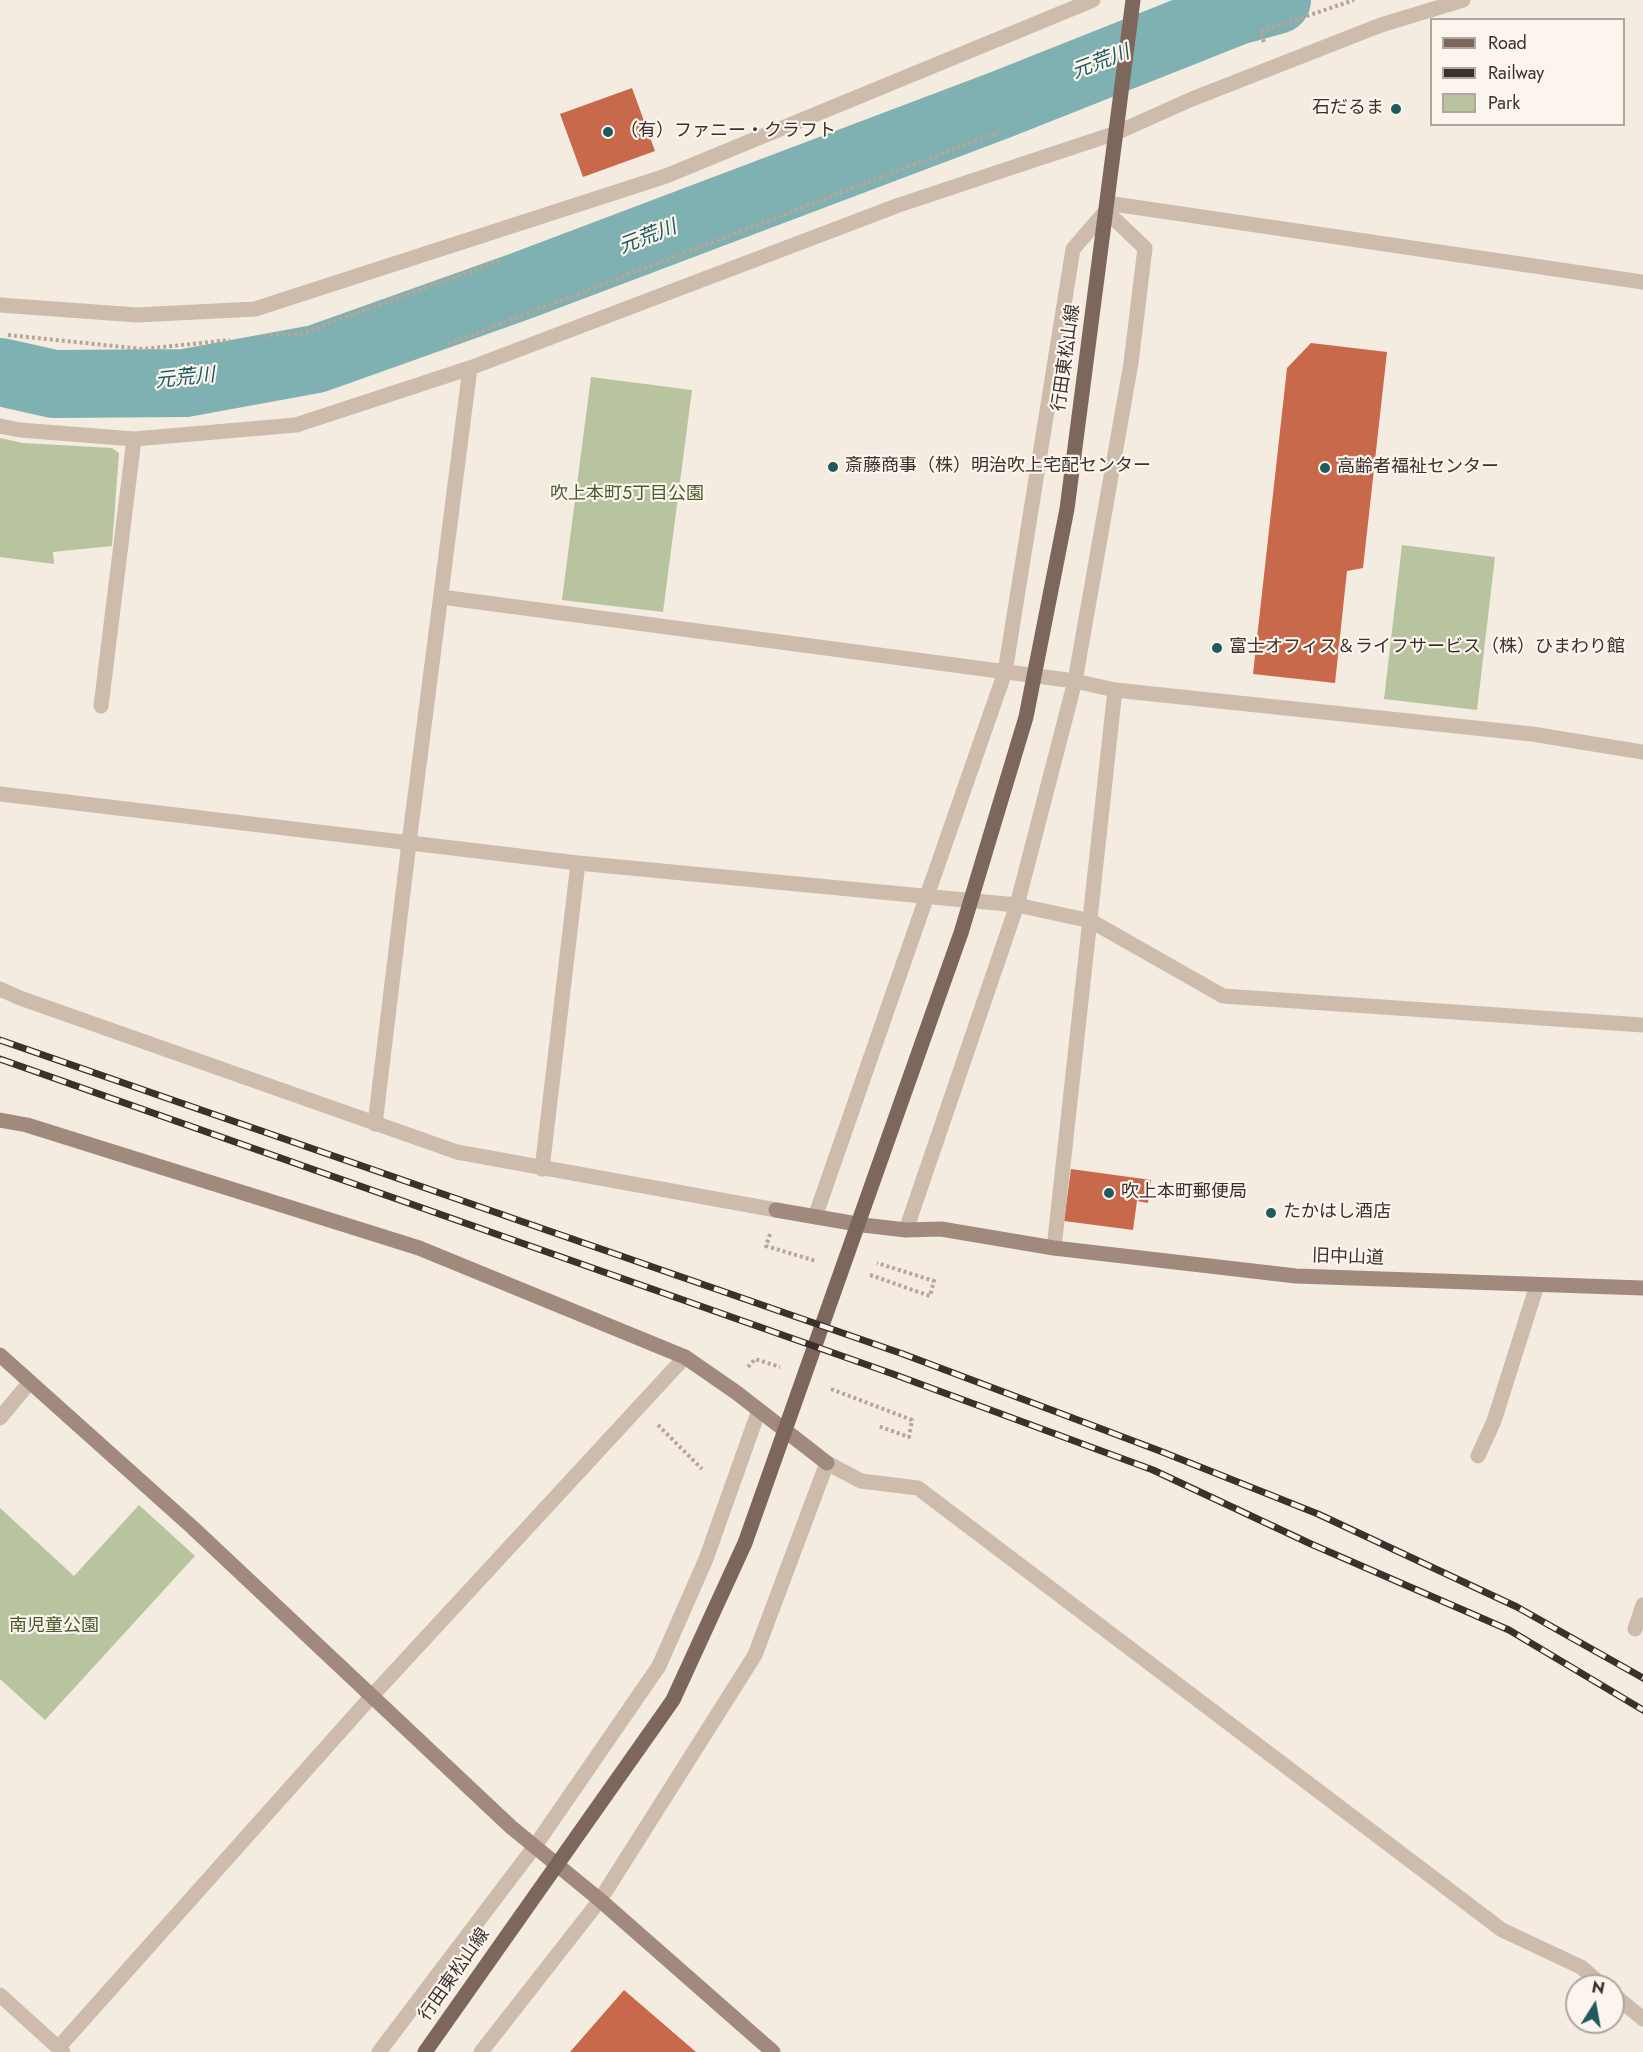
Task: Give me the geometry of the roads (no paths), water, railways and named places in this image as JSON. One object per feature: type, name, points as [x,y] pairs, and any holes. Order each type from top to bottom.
[{"type":"main road","name":"行田東松山線","points":[[425,2052],[673,1700],[745,1543],[961,933],[1026,717],[1067,509],[1133,0]]},
{"type":"street","points":[[0,304],[137,315],[255,309],[666,176],[1093,0]]},
{"type":"street","points":[[0,426],[20,430],[134,439],[296,425],[470,368],[899,205],[1116,133],[1192,99],[1381,25],[1463,0]]},
{"type":"street","points":[[1107,207],[1643,282]]},
{"type":"street","points":[[815,1217],[1005,672],[1073,249],[1107,207]]},
{"type":"street","points":[[906,1230],[1017,905],[1075,681],[1131,363],[1145,248],[1107,207]]},
{"type":"street","points":[[375,1125],[470,368]]},
{"type":"street","points":[[101,706],[134,439]]},
{"type":"street","points":[[441,597],[1075,681],[1114,690],[1532,734],[1643,752]]},
{"type":"street","points":[[1054,1248],[1091,921],[1114,690]]},
{"type":"street","points":[[0,794],[578,863],[1017,905],[1091,921],[1223,996],[1643,1025]]},
{"type":"street","points":[[0,989],[375,1125],[457,1152],[542,1169],[578,863]]},
{"type":"street","points":[[0,1120],[38,1128],[419,1248],[685,1356],[828,1463],[861,1481],[918,1488],[1502,1930],[1581,1967],[1589,1974]]},
{"type":"street","name":"旧中山道","points":[[542,1169],[815,1217],[906,1230],[941,1229],[1054,1248],[1296,1276],[1643,1288]]},
{"type":"street","points":[[1478,1456],[1494,1421],[1537,1285]]},
{"type":"street","points":[[0,1355],[192,1527],[372,1697],[535,1846],[773,2052]]},
{"type":"street","points":[[0,1995],[61,2050],[372,1697],[685,1356]]},
{"type":"street","points":[[0,1418],[30,1382]]},
{"type":"street","points":[[379,2052],[535,1846],[659,1666],[706,1559],[759,1410]]},
{"type":"street","points":[[481,2052],[600,1900],[755,1655],[828,1463]]},
{"type":"street","points":[[1635,1629],[1643,1605]]},
{"type":"street","points":[[1625,2004],[1643,2019]]},
{"type":"waterway","name":"元荒川","points":[[0,372],[54,384],[185,383],[316,359],[521,286],[1000,105],[1237,11],[1277,0]]},
{"type":"railway","points":[[0,1040],[903,1354],[1160,1451],[1318,1514],[1517,1607],[1643,1678]]},
{"type":"railway","points":[[0,1059],[893,1374],[1153,1470],[1311,1544],[1509,1630],[1643,1710]]},
{"type":"place","name":"石だるま","points":[[1396,109]]},
{"type":"place","name":"（有）ファニー・クラフト","points":[[608,132]]},
{"type":"place","name":"斎藤商事（株）明治吹上宅配センター","points":[[833,467]]},
{"type":"place","name":"高齢者福祉センター","points":[[1325,468]]},
{"type":"place","name":"富士オフィス＆ライフサービス（株）ひまわり館","points":[[1217,648]]},
{"type":"place","name":"吹上本町郵便局","points":[[1109,1193]]},
{"type":"place","name":"たかはし酒店","points":[[1271,1213]]},
{"type":"park label","name":"吹上本町5丁目公園","points":[[627,495]]},
{"type":"park label","name":"南児童公園","points":[[54,1627]]}]
